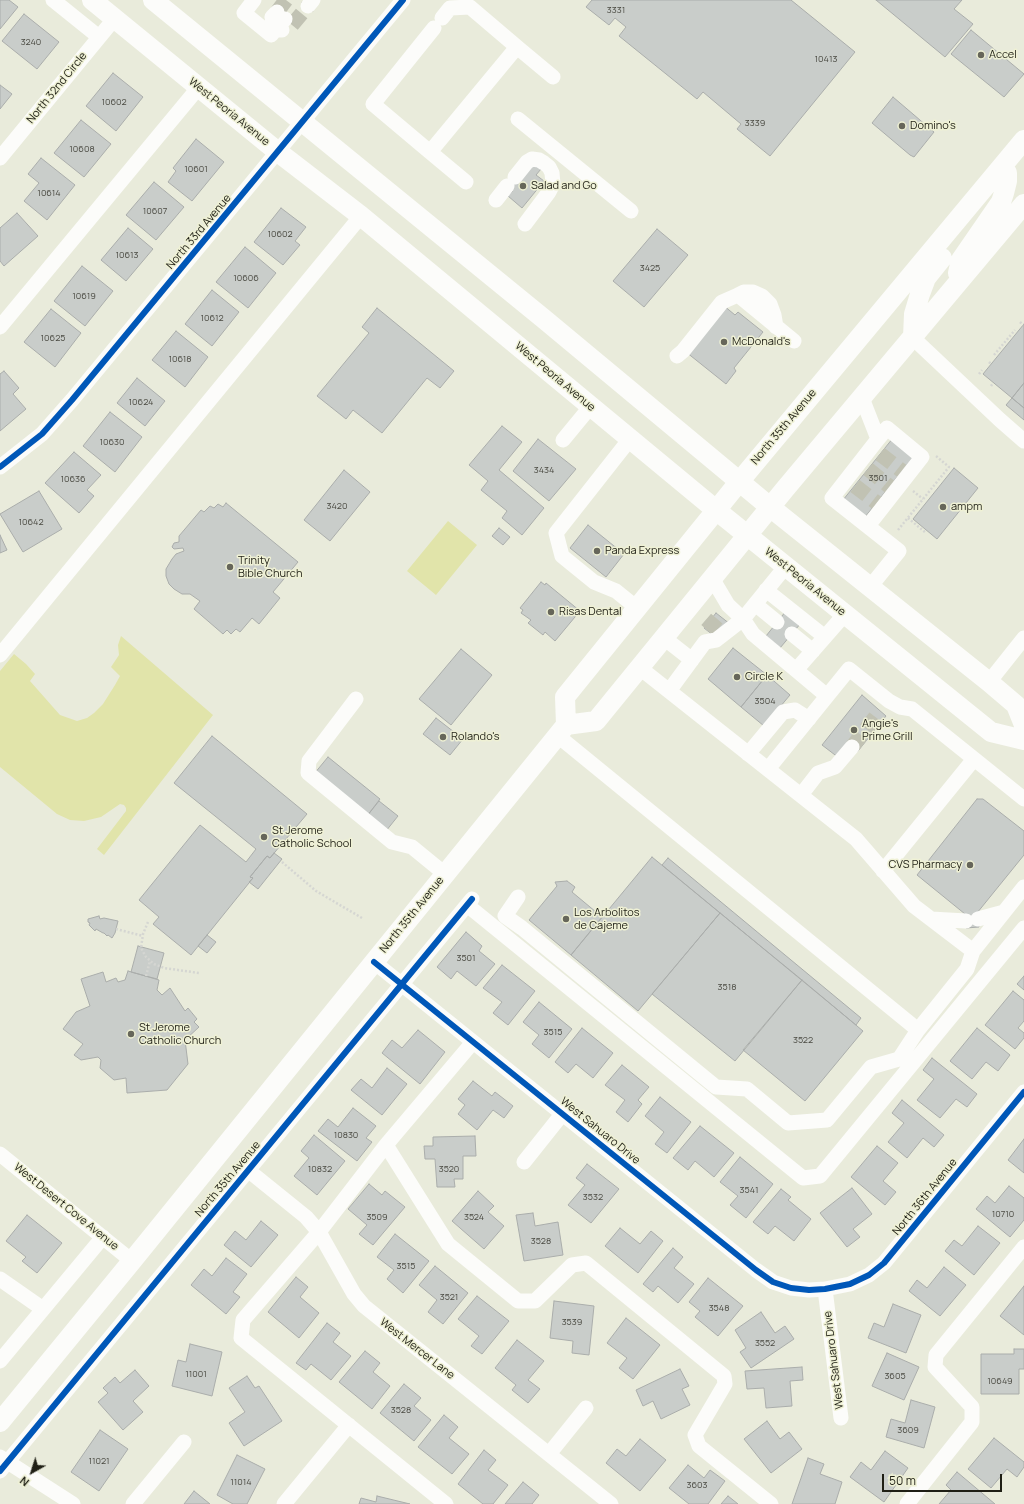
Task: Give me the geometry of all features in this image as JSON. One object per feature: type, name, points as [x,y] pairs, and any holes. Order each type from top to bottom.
[{"type":"main road","name":"West Peoria Avenue","points":[[92,0],[278,152],[361,216],[716,510],[991,732],[1024,740]]},
{"type":"main road","points":[[153,0],[544,319],[739,482],[989,682],[1016,705],[1024,725]]},
{"type":"main road","name":"North 35th Avenue","points":[[0,1422],[562,730],[565,697],[739,482],[1024,140]]},
{"type":"main road","points":[[955,287],[961,260],[1001,202],[1004,193],[1006,173],[1002,166]]},
{"type":"main road","points":[[913,338],[914,314],[926,278],[963,232],[969,222],[972,202]]},
{"type":"main road","points":[[562,730],[596,721],[770,507],[1024,204]]},
{"type":"street","points":[[53,0],[99,37]]},
{"type":"street","points":[[254,0],[244,13],[270,35],[285,18]]},
{"type":"street","name":"North 33rd Avenue","points":[[0,467],[42,434],[72,400],[278,152],[398,2]]},
{"type":"street","points":[[466,182],[374,104],[450,8],[470,7],[553,77]]},
{"type":"street","name":"North 32nd Circle","points":[[0,158],[115,18]]},
{"type":"street","points":[[430,152],[517,47]]},
{"type":"street","points":[[0,327],[199,87]]},
{"type":"street","points":[[518,119],[632,211]]},
{"type":"street","points":[[496,200],[527,162],[532,159],[539,160],[544,163],[552,173],[553,184],[549,192],[525,224]]},
{"type":"street","points":[[0,655],[361,216]]},
{"type":"street","points":[[677,356],[683,351],[722,302],[744,292],[753,292],[762,296],[770,304],[776,327],[794,341]]},
{"type":"street","points":[[913,338],[994,415],[1024,441]]},
{"type":"street","points":[[862,398],[877,447]]},
{"type":"street","points":[[563,440],[591,406]]},
{"type":"street","points":[[868,526],[880,506],[893,489],[907,479],[922,457],[887,428],[877,447],[864,466],[851,482],[832,498],[899,551],[870,587]]},
{"type":"street","points":[[630,439],[556,533],[562,556],[594,582],[616,591],[637,608]]},
{"type":"street","points":[[669,691],[692,660],[706,636],[716,640],[743,619],[786,566]]},
{"type":"street","points":[[712,578],[723,610],[743,619],[753,634],[827,696]]},
{"type":"street","points":[[766,590],[825,637]]},
{"type":"street","points":[[754,604],[777,622]]},
{"type":"street","points":[[796,670],[845,614]]},
{"type":"street","points":[[792,634],[813,651]]},
{"type":"street","points":[[664,638],[692,660]]},
{"type":"street","points":[[989,682],[1024,638]]},
{"type":"street","points":[[640,668],[856,839],[914,906],[973,952]]},
{"type":"street","points":[[768,769],[849,669],[885,706],[912,708],[1024,799]]},
{"type":"street","points":[[356,699],[309,761],[308,773],[392,842],[412,847],[445,874]]},
{"type":"street","points":[[748,754],[783,712],[795,710],[809,718]]},
{"type":"street","points":[[562,730],[918,1030]]},
{"type":"street","points":[[801,795],[818,773],[835,767],[852,747]]},
{"type":"street","points":[[884,871],[974,759]]},
{"type":"street","points":[[518,897],[505,916],[522,928],[716,1087],[747,1090],[788,1123],[827,1120],[870,1067],[899,1059],[918,1030],[967,969],[973,952],[1024,887]]},
{"type":"street","name":"North 35th Avenue","points":[[2,1464],[248,1171],[469,902],[803,1178],[820,1176],[1024,928]]},
{"type":"street","points":[[931,919],[972,920],[1004,912]]},
{"type":"street","name":"West Sahuaro Drive","points":[[374,962],[756,1270],[773,1282],[791,1288],[809,1290],[825,1289],[841,1418]]},
{"type":"street","points":[[446,1504],[240,1338],[243,1320],[318,1232],[386,1145],[473,1042]]},
{"type":"street","name":"North 36th Avenue","points":[[825,1289],[850,1284],[869,1275],[884,1263],[1024,1092]]},
{"type":"street","name":"West Sahuaro Drive","points":[[524,1162],[563,1113]]},
{"type":"street","points":[[386,1145],[448,1244],[518,1301],[535,1301],[572,1265],[586,1263],[724,1376],[725,1384],[695,1435],[698,1446],[771,1504]]},
{"type":"street","name":"West Desert Cove Avenue","points":[[0,1154],[132,1261]]},
{"type":"street","name":"West Mercer Lane","points":[[248,1171],[306,1217],[318,1232],[354,1294],[364,1306],[611,1504]]},
{"type":"street","points":[[0,1361],[103,1237]]},
{"type":"street","points":[[907,1504],[972,1422],[972,1407],[935,1367],[936,1355],[1024,1247]]},
{"type":"street","points":[[0,1279],[43,1310]]},
{"type":"street","points":[[549,1454],[586,1408]]},
{"type":"street","points":[[284,1504],[349,1425]]},
{"type":"street","points":[[133,1504],[184,1442]]},
{"type":"street","points":[[2,1464],[73,1504]]},
{"type":"path","points":[[994,355],[1009,340],[1014,330]]},
{"type":"path","points":[[979,374],[982,370]]},
{"type":"path","points":[[907,479],[923,499]]},
{"type":"path","points":[[930,491],[934,494]]},
{"type":"path","points":[[908,518],[920,526],[926,533]]},
{"type":"path","points":[[282,862],[316,891],[362,918]]},
{"type":"path","points":[[148,922],[141,948],[143,954],[150,961],[164,968],[199,973]]},
{"type":"path","points":[[116,929],[143,936]]},
{"type":"path","points":[[146,976],[150,961]]},
{"type":"green space","points":[[448,521],[477,545],[436,595],[407,571]]},
{"type":"green space","points":[[121,636],[213,715],[104,855],[97,849],[126,811],[124,805],[120,804],[101,817],[84,821],[70,820],[57,814],[0,767],[0,671],[14,654],[35,674],[30,681],[60,715],[77,721],[87,718],[103,704],[120,676],[111,667],[119,655],[118,645]]},
{"type":"building","points":[[0,0],[9,0],[18,7],[0,29]]},
{"type":"building","points":[[592,0],[791,0],[855,52],[770,156],[737,129],[741,124],[703,92],[697,99],[619,36],[626,27],[615,18],[609,25],[586,7]]},
{"type":"building","points":[[876,0],[962,0],[954,9],[973,24],[945,57]]},
{"type":"building","points":[[24,14],[59,42],[37,69],[2,41]]},
{"type":"building","points":[[971,30],[1024,74],[1004,97],[951,54]]},
{"type":"building","points":[[113,73],[143,97],[116,131],[86,106]]},
{"type":"building","points":[[0,85],[12,94],[0,109]]},
{"type":"building","name":"Domino's","points":[[893,97],[934,132],[914,157],[872,123]]},
{"type":"building","points":[[81,120],[111,144],[84,177],[54,153]]},
{"type":"building","points":[[196,139],[224,162],[192,201],[168,182],[176,171],[173,168]]},
{"type":"building","points":[[41,158],[75,185],[47,220],[24,201],[39,183],[28,174]]},
{"type":"building","name":"Salad and Go","points":[[535,164],[541,169],[536,175],[544,181],[522,208],[508,196],[513,191],[506,185]]},
{"type":"building","points":[[154,182],[184,207],[156,240],[126,215]]},
{"type":"building","points":[[281,208],[306,227],[295,241],[300,245],[283,265],[254,242]]},
{"type":"building","points":[[17,213],[38,236],[4,266],[0,261],[0,228]]},
{"type":"building","points":[[128,228],[153,249],[126,281],[101,260]]},
{"type":"building","points":[[657,229],[688,255],[644,307],[613,281]]},
{"type":"building","points":[[245,247],[276,273],[248,308],[216,282]]},
{"type":"building","points":[[82,266],[113,291],[85,326],[54,301]]},
{"type":"building","points":[[212,290],[239,312],[212,346],[185,324]]},
{"type":"building","name":"McDonald's","points":[[723,305],[735,315],[738,312],[763,332],[734,368],[736,371],[726,384],[686,352]]},
{"type":"building","points":[[377,308],[454,371],[440,388],[427,378],[382,433],[353,410],[346,419],[317,396],[369,333],[362,327]]},
{"type":"building","points":[[51,309],[81,333],[55,367],[24,342]]},
{"type":"building","points":[[1024,324],[1024,383],[1012,398],[983,374]]},
{"type":"building","points":[[176,331],[208,357],[185,387],[152,360]]},
{"type":"building","points":[[4,371],[19,388],[13,394],[26,409],[0,431],[0,374]]},
{"type":"building","points":[[137,378],[165,401],[145,426],[117,403]]},
{"type":"building","points":[[1024,383],[1024,408],[1012,398]]},
{"type":"building","points":[[1012,398],[1024,408],[1024,420],[1006,405]]},
{"type":"building","points":[[110,412],[142,437],[115,472],[83,446]]},
{"type":"building","points":[[502,426],[522,442],[499,470],[544,508],[522,535],[502,518],[507,511],[481,490],[488,481],[469,465]]},
{"type":"building","points":[[893,438],[914,456],[865,517],[843,500]]},
{"type":"building","points":[[538,439],[576,469],[549,501],[513,471]]},
{"type":"building","points":[[74,452],[101,475],[87,490],[94,496],[79,513],[45,483]]},
{"type":"building","name":"ampm","points":[[954,468],[978,488],[937,539],[913,519]]},
{"type":"building","points":[[344,470],[370,492],[330,541],[304,520]]},
{"type":"building","points":[[39,491],[62,529],[23,552],[0,514]]},
{"type":"building","name":"Trinity Bible Church","points":[[226,503],[298,562],[273,592],[280,598],[259,624],[252,618],[240,632],[236,629],[231,634],[227,630],[223,634],[194,609],[200,601],[190,594],[182,594],[174,589],[169,584],[166,576],[166,569],[172,559],[176,554],[184,551],[183,548],[174,549],[172,547],[174,543],[179,542],[179,536],[201,510],[204,512],[210,506],[214,508],[218,504],[223,507]]},
{"type":"building","name":"Panda Express","points":[[588,525],[624,554],[606,577],[570,548]]},
{"type":"building","points":[[499,528],[510,537],[503,545],[492,536]]},
{"type":"building","points":[[0,535],[7,550],[0,553]]},
{"type":"building","name":"Risas Dental","points":[[541,582],[545,585],[546,583],[580,611],[555,641],[545,632],[543,635],[528,623],[531,620],[521,613],[523,610],[520,608]]},
{"type":"building","points":[[786,611],[801,623],[780,648],[766,636]]},
{"type":"building","points":[[716,613],[730,624],[718,639],[704,628]]},
{"type":"building","name":"Circle K","points":[[733,648],[767,675],[741,707],[708,679]]},
{"type":"building","points":[[461,649],[492,675],[451,725],[419,699]]},
{"type":"building","points":[[767,675],[790,695],[764,726],[741,707]]},
{"type":"building","name":"Angie's Prime Grill","points":[[862,695],[886,716],[858,751],[839,758],[822,745]]},
{"type":"building","name":"Rolando's","points":[[436,718],[463,739],[450,755],[423,734]]},
{"type":"building","name":"St Jerome Catholic School","points":[[212,736],[307,814],[270,858],[267,856],[250,877],[253,878],[191,955],[153,924],[159,917],[139,900],[200,825],[246,862],[256,849],[174,783]]},
{"type":"building","points":[[328,757],[380,799],[367,816],[314,774]]},
{"type":"building","name":"CVS Pharmacy","points":[[977,799],[983,799],[1024,831],[1024,855],[977,913],[979,927],[966,928],[965,914],[917,875]]},
{"type":"building","points":[[379,801],[398,816],[386,831],[367,816]]},
{"type":"building","points":[[274,853],[282,859],[258,889],[249,882],[253,878],[250,877],[267,856],[270,858]]},
{"type":"building","points":[[652,857],[720,913],[638,1011],[571,955]]},
{"type":"building","points":[[668,858],[861,1018],[856,1025],[662,865]]},
{"type":"building","name":"Los Arbolitos de Cajeme","points":[[567,881],[575,887],[572,892],[602,917],[571,955],[529,920],[557,886],[555,882]]},
{"type":"building","points":[[720,913],[802,980],[735,1061],[652,994]]},
{"type":"building","points":[[99,916],[100,919],[104,918],[118,921],[112,938],[96,929],[95,931],[89,925],[90,923],[88,922],[88,919]]},
{"type":"building","points":[[466,932],[482,946],[479,951],[495,964],[476,986],[457,971],[451,979],[437,967]]},
{"type":"building","points":[[207,935],[216,942],[207,953],[198,946]]},
{"type":"building","points":[[138,946],[164,953],[157,979],[131,972]]},
{"type":"building","points":[[502,965],[535,991],[508,1025],[493,1013],[502,1002],[483,988]]},
{"type":"building","name":"St Jerome Catholic Church","points":[[128,971],[159,980],[157,990],[162,995],[170,988],[185,1011],[188,1008],[197,1019],[194,1022],[199,1027],[185,1040],[188,1064],[167,1090],[127,1093],[126,1078],[114,1080],[100,1068],[101,1060],[98,1057],[81,1060],[74,1055],[83,1044],[63,1029],[76,1012],[90,1006],[81,979],[103,972],[106,982],[116,978],[118,982],[125,980]]},
{"type":"building","points":[[1024,976],[1024,990],[1017,984]]},
{"type":"building","points":[[802,980],[863,1031],[805,1101],[743,1050]]},
{"type":"building","points":[[1013,991],[1024,1000],[1024,1021],[1018,1028],[1024,1033],[1024,1038],[1015,1049],[985,1025]]},
{"type":"building","points":[[539,1002],[572,1029],[549,1058],[532,1044],[539,1035],[523,1022]]},
{"type":"building","points":[[582,1028],[613,1053],[593,1078],[576,1064],[568,1073],[555,1062]]},
{"type":"building","points":[[977,1028],[1010,1055],[998,1071],[986,1062],[972,1079],[950,1061]]},
{"type":"building","points":[[418,1030],[445,1052],[420,1084],[382,1053],[392,1040],[402,1048]]},
{"type":"building","points":[[932,1058],[977,1094],[967,1107],[956,1099],[940,1118],[917,1100],[934,1079],[923,1070]]},
{"type":"building","points":[[622,1065],[649,1087],[638,1100],[642,1104],[628,1122],[616,1112],[625,1100],[605,1085]]},
{"type":"building","points":[[387,1068],[407,1084],[382,1115],[351,1090],[361,1079],[372,1088]]},
{"type":"building","points":[[473,1081],[492,1096],[495,1092],[513,1106],[504,1118],[493,1110],[477,1130],[458,1114],[465,1105],[458,1099]]},
{"type":"building","points":[[660,1097],[691,1122],[667,1153],[655,1144],[664,1132],[645,1116]]},
{"type":"building","points":[[902,1100],[944,1135],[934,1147],[923,1138],[907,1158],[888,1142],[904,1123],[892,1113]]},
{"type":"building","points":[[353,1108],[376,1126],[366,1138],[372,1142],[357,1161],[318,1131],[328,1119],[338,1127]]},
{"type":"building","points":[[700,1126],[734,1153],[714,1177],[695,1161],[688,1170],[673,1158]]},
{"type":"building","points":[[314,1135],[345,1161],[317,1195],[294,1176],[309,1158],[301,1151]]},
{"type":"building","points":[[475,1136],[476,1156],[463,1156],[463,1179],[454,1179],[455,1187],[437,1187],[435,1159],[425,1159],[424,1146],[433,1146],[433,1137]]},
{"type":"building","points":[[1024,1139],[1024,1173],[1008,1160]]},
{"type":"building","points":[[877,1146],[898,1163],[883,1181],[896,1192],[885,1205],[851,1177]]},
{"type":"building","points":[[740,1157],[773,1184],[746,1218],[730,1205],[738,1196],[720,1182]]},
{"type":"building","points":[[587,1164],[619,1189],[591,1223],[568,1205],[585,1185],[576,1178]]},
{"type":"building","points":[[369,1184],[382,1195],[385,1191],[405,1207],[373,1245],[359,1234],[367,1225],[348,1209]]},
{"type":"building","points":[[1009,1186],[1024,1198],[1024,1220],[1010,1237],[976,1209],[987,1196],[995,1203]]},
{"type":"building","points":[[852,1188],[872,1214],[853,1229],[860,1237],[847,1247],[820,1213]]},
{"type":"building","points":[[781,1189],[791,1197],[788,1200],[811,1219],[794,1241],[775,1226],[768,1234],[753,1222]]},
{"type":"building","points":[[478,1191],[494,1206],[488,1212],[504,1226],[484,1249],[452,1221]]},
{"type":"building","points":[[533,1213],[535,1226],[558,1222],[563,1255],[524,1261],[516,1215]]},
{"type":"building","points":[[27,1215],[62,1243],[37,1273],[22,1261],[26,1257],[6,1241]]},
{"type":"building","points":[[261,1221],[278,1235],[251,1267],[224,1245],[235,1231],[246,1240]]},
{"type":"building","points":[[978,1226],[1000,1243],[974,1275],[945,1251],[954,1240],[962,1246]]},
{"type":"building","points":[[620,1228],[640,1244],[651,1231],[663,1241],[638,1273],[605,1246]]},
{"type":"building","points":[[395,1234],[429,1261],[403,1293],[387,1279],[394,1270],[377,1257]]},
{"type":"building","points":[[673,1248],[683,1257],[674,1268],[694,1284],[678,1303],[658,1286],[653,1292],[643,1284]]},
{"type":"building","points":[[226,1258],[247,1274],[233,1292],[240,1297],[226,1314],[191,1285],[204,1269],[212,1276]]},
{"type":"building","points":[[435,1266],[468,1293],[443,1324],[428,1312],[437,1300],[419,1285]]},
{"type":"building","points":[[944,1267],[966,1285],[940,1316],[909,1291],[917,1280],[927,1288]]},
{"type":"building","points":[[296,1277],[308,1287],[300,1297],[319,1313],[299,1338],[268,1312]]},
{"type":"building","points":[[708,1278],[743,1306],[718,1336],[695,1317],[700,1311],[689,1302]]},
{"type":"building","points":[[1024,1286],[1024,1335],[1000,1316]]},
{"type":"building","points":[[477,1296],[509,1321],[482,1354],[471,1346],[479,1336],[458,1319]]},
{"type":"building","points":[[554,1301],[594,1306],[589,1355],[572,1353],[573,1341],[550,1338]]},
{"type":"building","points":[[893,1304],[921,1315],[906,1353],[868,1338],[874,1323],[884,1327]]},
{"type":"building","points":[[761,1312],[775,1333],[785,1326],[794,1339],[751,1368],[740,1352],[746,1348],[735,1330]]},
{"type":"building","points":[[626,1318],[660,1345],[633,1379],[619,1368],[627,1358],[607,1343]]},
{"type":"building","points":[[327,1323],[340,1333],[333,1342],[351,1356],[331,1380],[311,1364],[306,1370],[296,1363]]},
{"type":"building","points":[[517,1340],[544,1361],[528,1380],[540,1389],[528,1403],[512,1390],[516,1385],[495,1368]]},
{"type":"building","points":[[190,1344],[222,1352],[212,1396],[172,1386],[178,1360],[186,1362]]},
{"type":"building","points":[[1014,1349],[1024,1349],[1024,1369],[1019,1369],[1019,1394],[981,1394],[981,1354],[1014,1354]]},
{"type":"building","points":[[365,1351],[380,1363],[373,1372],[390,1386],[372,1409],[339,1382]]},
{"type":"building","points":[[887,1353],[919,1367],[904,1400],[872,1386]]},
{"type":"building","points":[[802,1367],[803,1380],[790,1381],[792,1406],[766,1408],[764,1388],[747,1389],[745,1371]]},
{"type":"building","points":[[680,1369],[689,1386],[682,1389],[690,1405],[661,1419],[653,1401],[643,1406],[636,1390]]},
{"type":"building","points":[[135,1370],[149,1386],[133,1401],[143,1412],[123,1430],[98,1402],[108,1393],[103,1388],[115,1377],[120,1383]]},
{"type":"building","points":[[247,1376],[255,1388],[259,1386],[282,1421],[244,1446],[229,1423],[245,1412],[229,1388]]},
{"type":"building","points":[[404,1384],[421,1398],[414,1406],[431,1420],[414,1441],[380,1413]]},
{"type":"building","points":[[911,1400],[935,1407],[924,1448],[886,1437],[891,1419],[905,1423]]},
{"type":"building","points":[[444,1415],[458,1427],[449,1438],[469,1454],[452,1474],[418,1447]]},
{"type":"building","points":[[767,1421],[780,1439],[789,1432],[802,1449],[771,1473],[744,1439]]},
{"type":"building","points":[[100,1430],[128,1449],[99,1491],[71,1472]]},
{"type":"building","points":[[994,1438],[1024,1462],[1024,1467],[1017,1477],[1007,1469],[991,1488],[968,1469]]},
{"type":"building","points":[[640,1439],[666,1460],[640,1491],[606,1463],[617,1449],[626,1456]]},
{"type":"building","points":[[484,1450],[496,1460],[488,1470],[508,1485],[493,1504],[483,1504],[458,1484]]},
{"type":"building","points":[[885,1451],[908,1468],[884,1502],[850,1477],[861,1462],[871,1470]]},
{"type":"building","points":[[237,1455],[265,1469],[247,1504],[233,1504],[217,1495]]},
{"type":"building","points":[[808,1458],[824,1464],[820,1474],[842,1482],[835,1504],[792,1504]]},
{"type":"building","points":[[688,1465],[704,1478],[710,1470],[725,1481],[708,1504],[689,1504],[669,1488]]},
{"type":"building","points":[[957,1472],[995,1504],[939,1504],[951,1490],[946,1485]]},
{"type":"building","points":[[523,1482],[539,1495],[532,1504],[505,1504]]},
{"type":"building","points":[[194,1491],[210,1504],[184,1504]]},
{"type":"building","points":[[377,1496],[410,1504],[359,1504],[361,1498],[376,1502]]},
{"type":"building","points":[[728,1496],[738,1504],[721,1504]]},
{"type":"tunnel","points":[[277,12],[286,0]]},
{"type":"tunnel","points":[[292,25],[308,6]]},
{"type":"tunnel","points":[[880,454],[902,471]]},
{"type":"tunnel","points":[[868,469],[890,487]]},
{"type":"tunnel","points":[[855,486],[877,503]]},
{"type":"tunnel","points":[[707,630],[719,616]]},
{"type":"tunnel","points":[[852,747],[880,711]]},
{"type":"cycle path","points":[[0,467],[42,434],[72,400],[403,0]]},
{"type":"cycle path","points":[[0,1471],[472,899]]},
{"type":"cycle path","points":[[374,962],[756,1270],[773,1282],[791,1288],[809,1290],[825,1289],[850,1284],[869,1275],[884,1263],[1024,1092]]},
{"type":"place","name":"Accel","points":[[981,55]]},
{"type":"place","name":"Domino's","points":[[902,126]]},
{"type":"place","name":"Salad and Go","points":[[523,186]]},
{"type":"place","name":"McDonald's","points":[[724,342]]},
{"type":"place","name":"ampm","points":[[943,507]]},
{"type":"place","name":"Panda Express","points":[[597,551]]},
{"type":"place","name":"Trinity Bible Church","points":[[230,567]]},
{"type":"place","name":"Risas Dental","points":[[551,612]]},
{"type":"place","name":"Circle K","points":[[737,677]]},
{"type":"place","name":"Angie's Prime Grill","points":[[854,730]]},
{"type":"place","name":"Rolando's","points":[[443,737]]},
{"type":"place","name":"St Jerome Catholic School","points":[[264,837]]},
{"type":"place","name":"CVS Pharmacy","points":[[970,865]]},
{"type":"place","name":"Los Arbolitos de Cajeme","points":[[566,919]]},
{"type":"place","name":"St Jerome Catholic Church","points":[[131,1034]]}]
